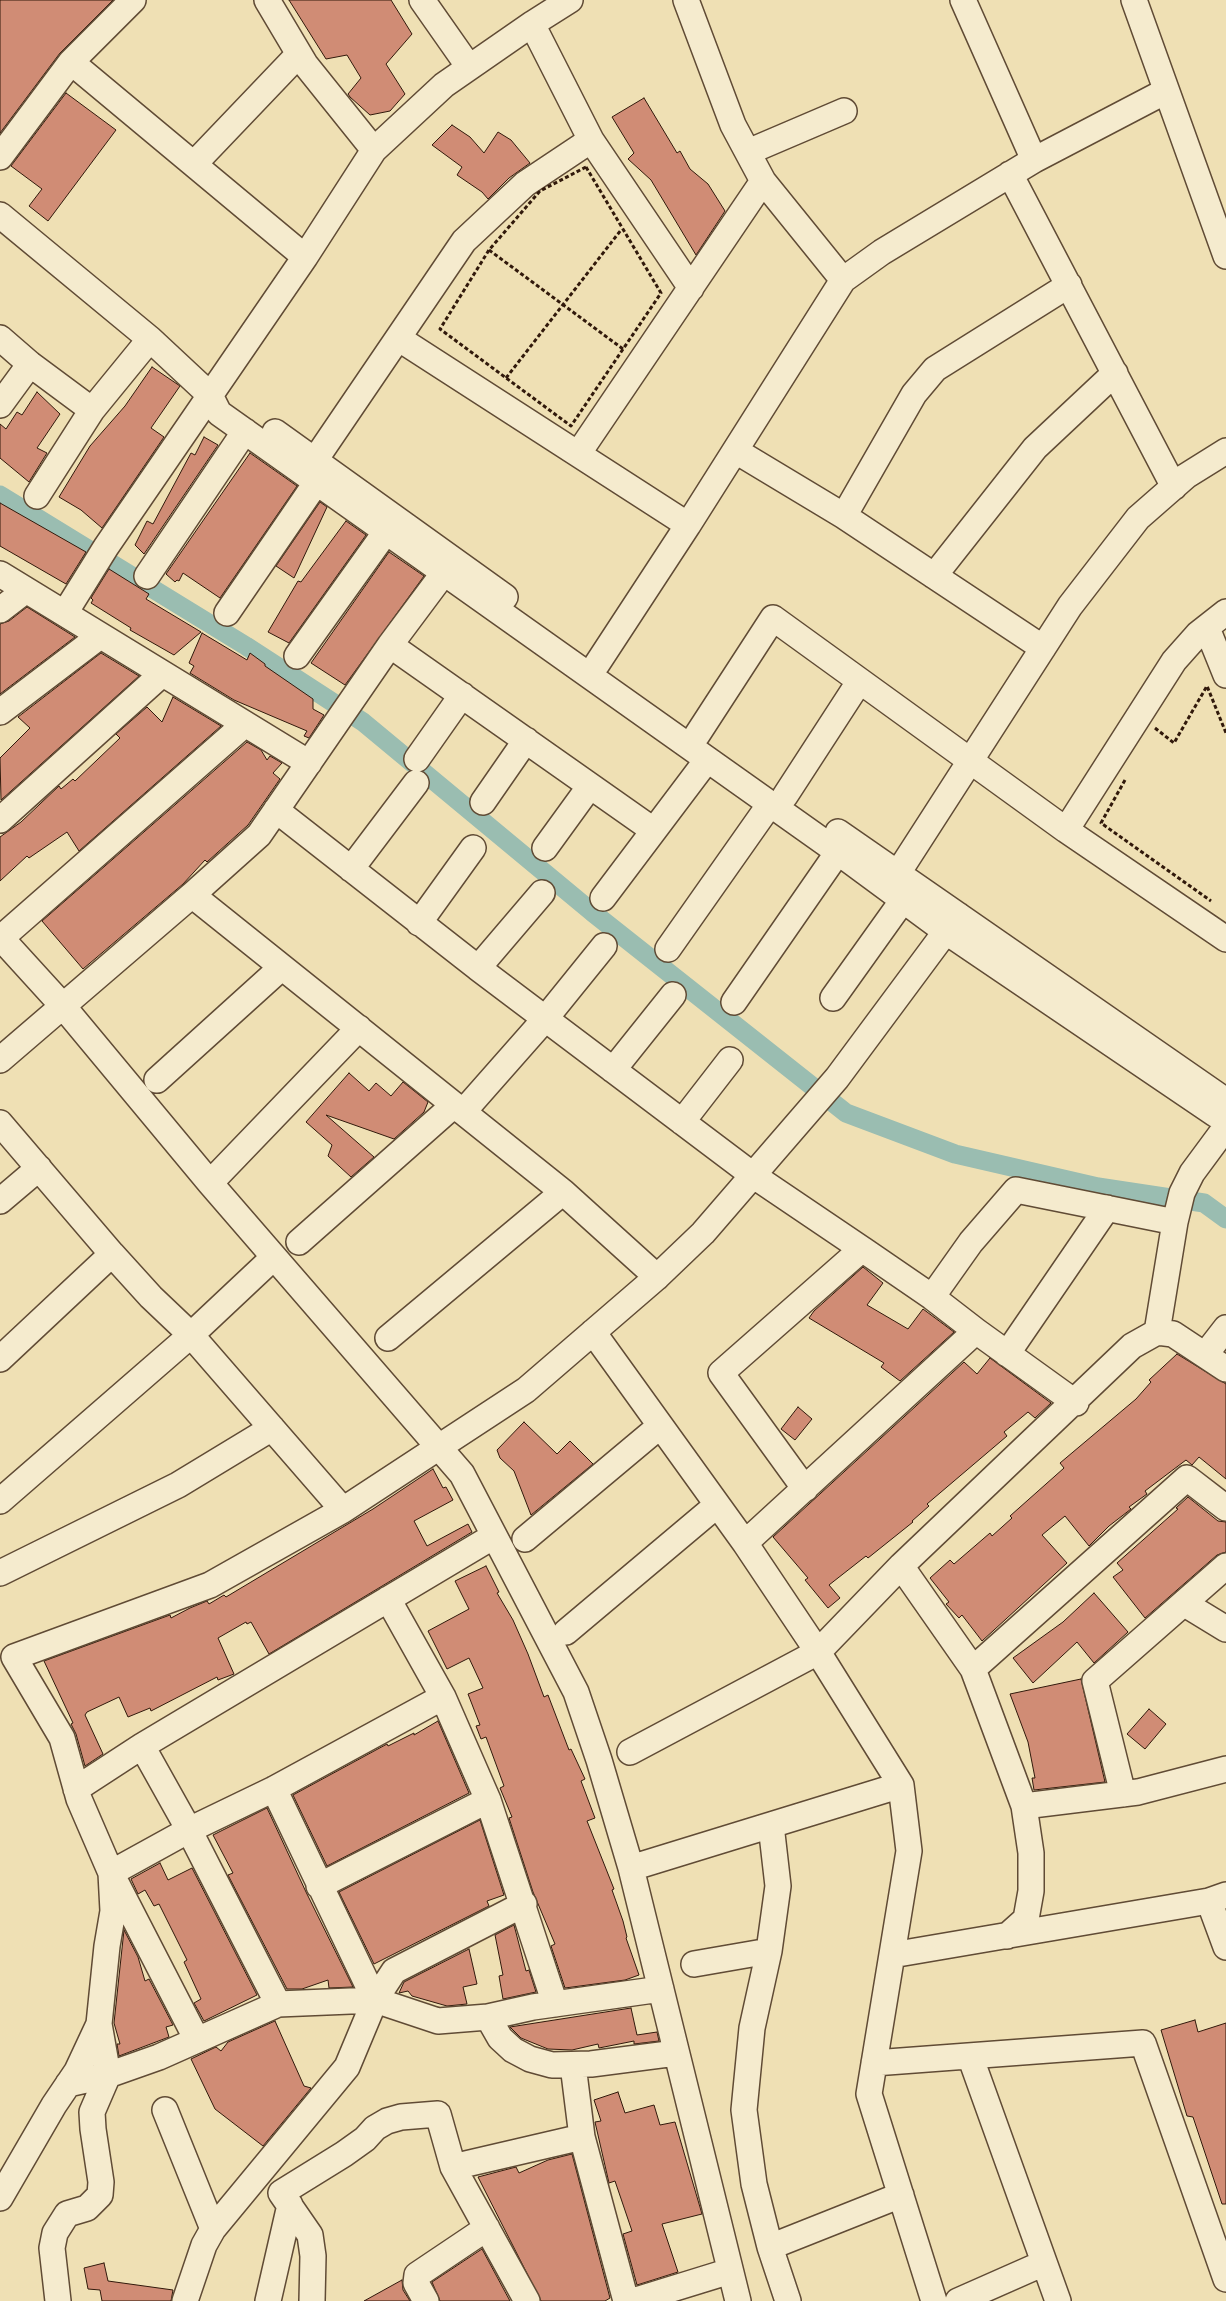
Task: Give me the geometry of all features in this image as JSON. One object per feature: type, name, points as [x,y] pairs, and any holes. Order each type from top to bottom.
[{"type":"street","points":[[267,0],[299,54],[374,150]]},
{"type":"street","points":[[422,0],[469,67]]},
{"type":"street","points":[[65,613],[89,572],[305,257],[374,150],[444,85],[570,0]]},
{"type":"street","points":[[686,0],[733,125],[763,181],[843,280]]},
{"type":"street","points":[[963,0],[1034,160]]},
{"type":"street","points":[[1134,0],[1166,91],[1223,240]]},
{"type":"street","points":[[0,156],[71,62],[128,2]]},
{"type":"street","points":[[532,24],[591,140],[691,288]]},
{"type":"street","points":[[194,164],[299,54]]},
{"type":"street","points":[[71,62],[305,257]]},
{"type":"street","points":[[597,664],[736,451],[843,280],[882,252],[1010,174],[1166,91]]},
{"type":"street","points":[[748,152],[844,111]]},
{"type":"street","points":[[227,613],[398,338],[464,241],[525,184],[591,140]]},
{"type":"street","points":[[1010,174],[1174,487]]},
{"type":"street","points":[[578,454],[763,181]]},
{"type":"street","points":[[0,215],[150,339],[210,395],[219,413],[245,431],[316,472],[597,664],[697,735],[778,800],[838,852],[902,900],[952,923],[1226,1101]]},
{"type":"street","points":[[844,516],[914,394],[935,369],[1069,285]]},
{"type":"street","points":[[0,338],[30,364],[92,410]]},
{"type":"street","points":[[398,338],[688,525]]},
{"type":"street","points":[[37,496],[92,410],[150,339]]},
{"type":"street","points":[[0,405],[30,364]]},
{"type":"street","points":[[934,576],[1035,448],[1115,373]]},
{"type":"street","points":[[210,395],[231,402],[316,472],[385,533],[707,760],[778,800],[898,873],[952,923],[1207,1109],[1226,1119]]},
{"type":"street","points":[[147,576],[245,431]]},
{"type":"street","points":[[736,451],[844,516],[1043,648]]},
{"type":"street","points":[[898,873],[1070,606],[1138,518],[1186,476],[1226,451]]},
{"type":"street","points":[[297,656],[385,533]]},
{"type":"street","points":[[0,574],[309,763]]},
{"type":"street","points":[[0,1060],[259,835],[390,645],[443,574]]},
{"type":"street","points":[[0,610],[26,590]]},
{"type":"street","points":[[1066,830],[1174,661],[1226,612]]},
{"type":"street","points":[[697,735],[773,618],[970,762],[1226,939]]},
{"type":"street","points":[[1207,628],[1226,675]]},
{"type":"street","points":[[0,712],[100,636]]},
{"type":"street","points":[[390,645],[654,830]]},
{"type":"street","points":[[0,820],[162,674]]},
{"type":"street","points":[[668,950],[778,800],[859,682]]},
{"type":"street","points":[[417,759],[462,695]]},
{"type":"street","points":[[245,724],[0,938],[62,1005],[274,1257],[450,1440],[462,1474],[576,1692],[599,1760],[645,1864],[661,1989],[738,2301]]},
{"type":"street","points":[[483,802],[526,740]]},
{"type":"street","points":[[603,898],[707,760]]},
{"type":"street","points":[[351,869],[416,783]]},
{"type":"street","points":[[546,848],[590,786]]},
{"type":"street","points":[[276,810],[478,968],[754,1176],[932,1297],[1076,1403]]},
{"type":"street","points":[[419,922],[473,848]]},
{"type":"street","points":[[734,1002],[838,852]]},
{"type":"street","points":[[478,968],[542,893]]},
{"type":"street","points":[[192,895],[563,1192],[657,1276]]},
{"type":"street","points":[[834,998],[902,900]]},
{"type":"street","points":[[197,2040],[111,1873],[76,1789],[62,1738],[7,1661],[210,1585],[344,1510],[526,1390],[657,1276],[703,1233],[837,1078],[952,923]]},
{"type":"street","points":[[299,1242],[459,1108],[545,1019],[604,946]]},
{"type":"street","points":[[157,1080],[282,967]]},
{"type":"street","points":[[613,1070],[673,995]]},
{"type":"street","points":[[210,1183],[359,1028]]},
{"type":"street","points":[[682,1122],[730,1060]]},
{"type":"street","points":[[0,1123],[112,1254],[151,1297],[191,1335],[344,1510]]},
{"type":"street","points":[[1156,1332],[1178,1210],[1192,1173],[1226,1127]]},
{"type":"street","points":[[0,1201],[39,1168]]},
{"type":"street","points":[[932,1297],[971,1242],[1016,1190],[1107,1208],[1178,1210]]},
{"type":"street","points":[[388,1338],[563,1192]]},
{"type":"street","points":[[1007,1354],[1107,1208]]},
{"type":"street","points":[[805,1490],[722,1373],[862,1249]]},
{"type":"street","points":[[0,1359],[112,1254]]},
{"type":"street","points":[[0,1501],[191,1335],[274,1257]]},
{"type":"street","points":[[1205,1354],[1226,1328]]},
{"type":"street","points":[[745,1544],[976,1331]]},
{"type":"street","points":[[593,1332],[745,1544],[818,1652],[901,1785],[909,1851],[870,2094],[934,2301]]},
{"type":"street","points":[[630,1752],[818,1652],[902,1566],[1076,1403],[1132,1346],[1156,1332],[1173,1334],[1226,1369]]},
{"type":"street","points":[[525,1539],[660,1426]]},
{"type":"street","points":[[0,1573],[178,1485],[272,1428]]},
{"type":"street","points":[[973,1669],[1187,1478],[1226,1508]]},
{"type":"street","points":[[566,1632],[717,1505]]},
{"type":"street","points":[[76,1789],[142,1746],[494,1536]]},
{"type":"street","points":[[902,1566],[973,1669],[1024,1806],[1031,1853],[1030,1891],[1026,1919],[1007,1936]]},
{"type":"street","points":[[1122,1794],[1095,1681],[1226,1566]]},
{"type":"street","points":[[388,1599],[443,1697],[488,1800],[556,2004]]},
{"type":"street","points":[[1184,1604],[1226,1629]]},
{"type":"street","points":[[111,1873],[189,1830],[274,1789],[443,1697]]},
{"type":"street","points":[[142,1746],[189,1830],[278,2004]]},
{"type":"street","points":[[1024,1806],[1138,1792],[1226,1769]]},
{"type":"street","points":[[645,1864],[901,1785]]},
{"type":"street","points":[[274,1789],[375,2000]]},
{"type":"street","points":[[319,1886],[488,1800]]},
{"type":"street","points":[[771,1825],[778,1886],[769,1950],[752,2028],[744,2110],[754,2184],[770,2247],[788,2301]]},
{"type":"street","points":[[58,2301],[52,2248],[55,2234],[66,2214],[87,2208],[100,2195],[101,2182],[92,2130],[92,2112],[108,2075],[99,2024],[106,1946],[113,1911],[111,1873]]},
{"type":"street","points":[[892,1955],[1218,1898],[1226,1947]]},
{"type":"street","points":[[185,2301],[204,2245],[213,2229],[346,2067],[375,2000],[394,1971],[524,1904]]},
{"type":"street","points":[[694,1964],[769,1950]]},
{"type":"street","points":[[68,2084],[108,2075],[159,2057],[278,2004],[375,2000],[438,2021],[488,2017],[556,2004],[661,1989]]},
{"type":"street","points":[[488,2017],[500,2038],[513,2050],[530,2059],[552,2065],[592,2064],[676,2053]]},
{"type":"street","points":[[0,2198],[68,2084],[99,2024]]},
{"type":"street","points":[[874,2063],[1143,2043],[1226,2279]]},
{"type":"street","points":[[970,2056],[1058,2301]]},
{"type":"street","points":[[573,2065],[582,2137],[626,2301]]},
{"type":"street","points":[[165,2110],[213,2229]]},
{"type":"street","points":[[312,2301],[313,2256],[310,2235],[281,2193],[344,2154],[365,2139],[375,2128],[401,2117],[438,2114],[453,2167],[527,2301]]},
{"type":"street","points":[[453,2167],[582,2137]]},
{"type":"street","points":[[770,2247],[901,2195]]},
{"type":"street","points":[[268,2301],[290,2205]]},
{"type":"street","points":[[426,2301],[416,2283],[417,2275],[486,2228]]},
{"type":"street","points":[[958,2301],[1044,2263]]},
{"type":"street","points":[[632,2301],[730,2270]]},
{"type":"path","points":[[586,166],[661,293],[571,426],[440,329],[489,250],[540,191],[586,166]]},
{"type":"path","points":[[506,378],[621,230]]},
{"type":"path","points":[[489,250],[623,349]]},
{"type":"path","points":[[1150,736],[1155,728],[1174,743],[1207,686],[1226,733]]},
{"type":"path","points":[[1126,780],[1101,823],[1218,906]]},
{"type":"building","points":[[0,0],[113,0],[60,53],[0,133]]},
{"type":"building","points":[[289,0],[391,0],[412,34],[386,64],[405,94],[390,111],[370,115],[350,97],[348,94],[361,78],[347,55],[326,59]]},
{"type":"building","points":[[66,93],[116,130],[48,221],[29,206],[42,189],[11,166]]},
{"type":"building","points":[[644,98],[677,153],[680,151],[690,169],[708,184],[725,211],[696,255],[651,180],[628,159],[634,153],[612,117]]},
{"type":"building","points":[[452,125],[470,137],[484,153],[498,132],[511,140],[530,163],[509,178],[488,199],[482,192],[457,175],[462,167],[432,145]]},
{"type":"building","points":[[152,367],[180,386],[151,428],[164,437],[102,528],[81,510],[59,497],[90,446],[125,406]]},
{"type":"building","points":[[37,392],[60,414],[37,448],[47,453],[29,482],[0,458],[0,424],[6,429],[17,412],[22,415]]},
{"type":"building","points":[[204,437],[218,445],[144,554],[135,545],[147,521],[153,524],[191,453],[195,455]]},
{"type":"building","points":[[250,453],[297,486],[220,598],[183,573],[179,581],[175,582],[166,574]]},
{"type":"building","points":[[320,502],[327,507],[294,578],[276,566]]},
{"type":"building","points":[[0,503],[86,552],[66,584],[0,546]]},
{"type":"building","points":[[346,521],[366,535],[289,643],[268,632],[298,581],[301,582]]},
{"type":"building","points":[[389,552],[424,576],[345,685],[311,663]]},
{"type":"building","points":[[109,569],[149,594],[146,599],[201,632],[174,655],[130,630],[131,628],[91,603],[93,600],[91,598]]},
{"type":"building","points":[[27,607],[75,637],[0,694],[0,624],[9,621]]},
{"type":"building","points":[[202,633],[247,660],[250,653],[265,664],[265,666],[313,699],[313,709],[324,715],[309,738],[304,736],[307,731],[234,700],[190,673],[194,666],[189,663]]},
{"type":"building","points":[[101,653],[139,676],[1,800],[0,758],[30,728],[18,717]]},
{"type":"building","points":[[173,697],[221,726],[79,851],[67,832],[29,858],[27,856],[0,881],[0,837],[21,822],[59,786],[61,789],[73,779],[75,781],[120,738],[116,734],[147,707],[162,722]]},
{"type":"building","points":[[247,742],[261,750],[267,760],[270,756],[282,763],[273,773],[280,779],[248,825],[207,862],[205,860],[183,884],[83,969],[42,921]]},
{"type":"building","points":[[349,1073],[369,1091],[376,1083],[391,1096],[403,1082],[428,1102],[424,1112],[394,1139],[326,1115],[374,1157],[351,1177],[328,1156],[332,1145],[306,1122]]},
{"type":"building","points":[[863,1267],[883,1283],[867,1305],[908,1329],[923,1309],[954,1332],[900,1381],[881,1367],[884,1363],[809,1318],[814,1311]]},
{"type":"building","points":[[1177,1354],[1226,1384],[1226,1479],[1199,1457],[1192,1465],[1186,1460],[1145,1491],[1147,1494],[1129,1507],[1131,1509],[1109,1526],[1089,1546],[1065,1516],[1042,1535],[1067,1563],[982,1641],[962,1615],[959,1618],[946,1604],[949,1602],[930,1578],[950,1560],[954,1564],[990,1533],[992,1536],[1012,1518],[1010,1516],[1064,1468],[1060,1463],[1136,1399],[1151,1382],[1149,1380]]},
{"type":"building","points":[[990,1358],[1051,1403],[1035,1418],[1028,1412],[1004,1432],[1007,1436],[927,1504],[929,1506],[913,1522],[868,1558],[866,1556],[829,1585],[840,1598],[828,1608],[805,1580],[808,1578],[773,1537],[964,1362],[977,1374]]},
{"type":"building","points":[[798,1407],[812,1419],[795,1440],[781,1429]]},
{"type":"building","points":[[524,1422],[557,1454],[570,1441],[593,1464],[531,1515],[514,1471],[500,1458],[497,1450]]},
{"type":"building","points":[[433,1469],[443,1488],[446,1487],[453,1500],[414,1521],[427,1546],[468,1524],[472,1532],[269,1654],[251,1622],[247,1624],[246,1622],[218,1638],[234,1674],[218,1680],[217,1677],[151,1711],[150,1708],[128,1717],[119,1697],[87,1712],[85,1715],[103,1754],[85,1766],[76,1734],[71,1724],[73,1723],[44,1661],[170,1615],[171,1618],[207,1601],[209,1604],[224,1595],[226,1597],[373,1509]]},
{"type":"building","points":[[1188,1497],[1218,1521],[1226,1522],[1226,1552],[1217,1555],[1145,1618],[1113,1577],[1123,1570],[1117,1563],[1178,1509],[1176,1508]]},
{"type":"building","points":[[486,1566],[499,1592],[497,1593],[513,1620],[544,1697],[548,1695],[569,1750],[571,1749],[585,1779],[581,1781],[595,1818],[587,1821],[614,1889],[612,1890],[639,1975],[625,1980],[565,1988],[551,1946],[555,1944],[533,1892],[509,1818],[512,1817],[500,1788],[504,1786],[486,1737],[481,1739],[476,1726],[480,1725],[468,1694],[483,1688],[469,1658],[447,1669],[428,1631],[469,1609],[455,1581]]},
{"type":"building","points":[[1094,1593],[1128,1632],[1094,1663],[1077,1642],[1033,1683],[1013,1658],[1063,1622]]},
{"type":"building","points":[[1081,1679],[1105,1782],[1034,1790],[1032,1778],[1035,1778],[1028,1742],[1010,1694]]},
{"type":"building","points":[[1149,1709],[1166,1724],[1145,1749],[1127,1734]]},
{"type":"building","points":[[438,1721],[469,1793],[327,1866],[293,1795],[387,1744],[388,1746],[414,1733],[414,1735]]},
{"type":"building","points":[[267,1808],[353,1987],[329,1988],[328,1980],[302,1989],[287,1989],[228,1875],[233,1873],[213,1835]]},
{"type":"building","points":[[480,1820],[504,1895],[487,1901],[489,1906],[374,1964],[339,1892]]},
{"type":"building","points":[[160,1863],[168,1880],[192,1868],[257,1995],[204,2021],[194,2003],[201,1999],[184,1962],[187,1960],[159,1904],[154,1906],[145,1890],[138,1894],[131,1879]]},
{"type":"building","points":[[514,1925],[526,1971],[529,1970],[536,1992],[503,1999],[499,1976],[503,1975],[495,1935]]},
{"type":"building","points":[[124,1930],[138,1957],[145,1981],[149,1979],[173,2025],[166,2027],[169,2037],[119,2056],[117,2044],[120,2044],[114,2023]]},
{"type":"building","points":[[469,1949],[477,1984],[463,1987],[467,2004],[447,2006],[412,1996],[408,1991],[399,1993],[404,1982]]},
{"type":"building","points":[[631,2008],[637,2035],[657,2032],[659,2041],[634,2044],[634,2041],[599,2048],[598,2044],[572,2050],[548,2049],[521,2038],[510,2027]]},
{"type":"building","points":[[1195,2020],[1198,2032],[1226,2023],[1226,2204],[1222,2204],[1193,2117],[1187,2116],[1161,2030]]},
{"type":"building","points":[[275,2021],[304,2086],[311,2088],[263,2146],[215,2109],[191,2059],[216,2047],[221,2051],[228,2042]]},
{"type":"building","points":[[618,2092],[625,2113],[654,2105],[660,2125],[675,2122],[702,2214],[662,2224],[678,2272],[637,2285],[623,2234],[632,2231],[615,2181],[609,2183],[595,2122],[601,2121],[594,2100]]},
{"type":"building","points":[[572,2154],[610,2298],[605,2301],[541,2301],[478,2177],[516,2167],[519,2173],[548,2160]]},
{"type":"building","points":[[482,2249],[510,2301],[440,2301],[432,2282]]},
{"type":"building","points":[[104,2263],[108,2281],[173,2290],[171,2301],[102,2301],[100,2290],[88,2289],[84,2268]]},
{"type":"building","points":[[402,2280],[403,2290],[410,2301],[364,2301]]},
{"type":"waterway","points":[[0,495],[246,646],[363,722],[592,912],[846,1113],[955,1154],[1098,1187],[1204,1203],[1226,1219]]}]
